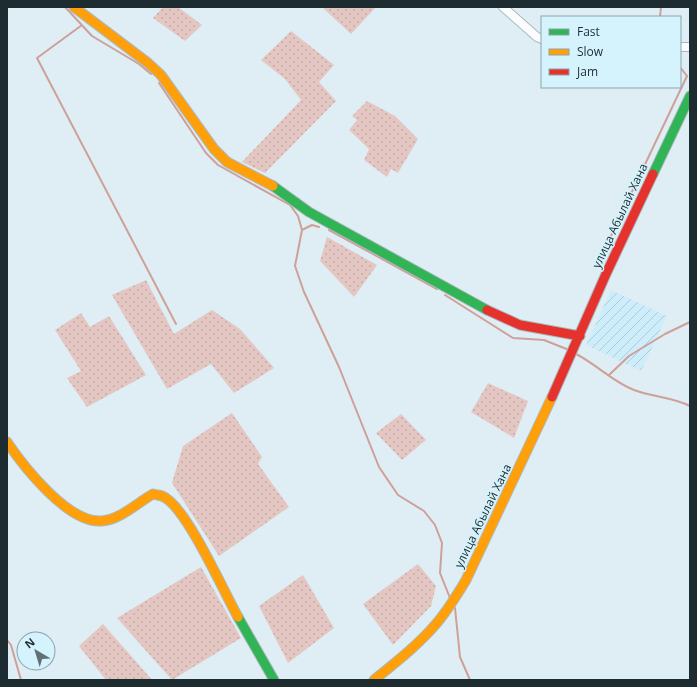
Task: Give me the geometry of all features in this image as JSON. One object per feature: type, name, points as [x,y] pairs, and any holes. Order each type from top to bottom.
[{"type":"street","points":[[74,7],[148,62],[161,75],[214,149],[227,162],[247,171],[281,191],[309,212],[498,316],[520,325],[580,336]]},
{"type":"street","points":[[503,7],[512,16],[541,38]]},
{"type":"street","name":"улица Абылай Хана","points":[[374,680],[409,652],[425,636],[455,598],[469,573],[573,353],[606,274],[690,96]]},
{"type":"street","points":[[7,442],[28,471],[41,485],[88,520],[101,521],[115,517],[153,494],[163,496],[175,506],[210,558],[227,598],[274,680]]},
{"type":"shaded area","points":[[163,7],[178,7],[202,25],[185,41],[153,18]]},
{"type":"shaded area","points":[[322,7],[376,7],[351,34]]},
{"type":"shaded area","points":[[291,31],[334,65],[319,82],[336,101],[265,173],[242,162],[301,100],[285,79],[261,60]]},
{"type":"shaded area","points":[[367,101],[395,116],[418,139],[398,173],[391,169],[387,177],[364,160],[369,149],[349,130],[357,120],[352,116]]},
{"type":"shaded area","points":[[327,237],[377,265],[354,297],[320,261]]},
{"type":"shaded area","points":[[146,280],[174,334],[212,310],[240,329],[274,368],[234,393],[211,364],[167,389],[112,295]]},
{"type":"shaded area","points":[[611,290],[667,316],[641,371],[586,345]]},
{"type":"shaded area","points":[[81,313],[90,327],[109,316],[146,375],[87,407],[67,378],[81,371],[55,330]]},
{"type":"shaded area","points":[[488,383],[528,401],[514,438],[471,412]]},
{"type":"shaded area","points":[[232,413],[262,457],[258,464],[289,507],[219,556],[172,483],[183,446]]},
{"type":"shaded area","points":[[401,414],[426,440],[402,460],[376,433]]},
{"type":"shaded area","points":[[418,564],[436,586],[431,606],[393,645],[363,604]]},
{"type":"shaded area","points":[[201,567],[241,638],[172,680],[117,618]]},
{"type":"shaded area","points":[[303,575],[334,628],[288,663],[259,606]]},
{"type":"shaded area","points":[[103,624],[152,680],[106,680],[79,646]]},
{"type":"waterway","points":[[65,7],[92,36],[139,64],[151,74]]},
{"type":"waterway","points":[[660,16],[661,7]]},
{"type":"waterway","points":[[82,25],[37,58],[176,324]]},
{"type":"waterway","points":[[600,259],[687,76],[681,68]]},
{"type":"waterway","points":[[159,83],[206,153],[218,165],[290,205],[298,216],[302,230],[295,266],[304,292],[339,367],[379,467],[398,495],[424,511],[435,525],[442,543],[440,573],[450,598]]},
{"type":"waterway","points":[[302,230],[312,225],[319,227]]},
{"type":"waterway","points":[[329,230],[437,289]]},
{"type":"waterway","points":[[445,295],[513,338],[544,340],[569,350]]},
{"type":"waterway","points":[[609,375],[629,356],[665,334],[690,322]]},
{"type":"waterway","points":[[576,354],[626,387],[690,406]]},
{"type":"waterway","points":[[455,608],[460,657],[470,680]]},
{"type":"waterway","points":[[7,640],[11,645],[21,680]]},
{"type":"traffic: fast","points":[[653,174],[690,96]]},
{"type":"traffic: fast","points":[[273,186],[309,212],[487,310]]},
{"type":"traffic: fast","points":[[238,617],[274,680]]},
{"type":"traffic: slow","points":[[74,7],[148,63],[161,75],[214,149],[227,162],[273,186]]},
{"type":"traffic: slow","points":[[374,680],[429,632],[456,597],[466,580],[552,397]]},
{"type":"traffic: slow","points":[[7,442],[24,465],[48,492],[75,513],[88,519],[101,521],[115,518],[153,494],[162,496],[172,503],[193,532],[238,617]]},
{"type":"traffic: jam","points":[[552,397],[606,274],[653,174]]},
{"type":"traffic: jam","points":[[487,310],[520,325],[580,336]]}]
